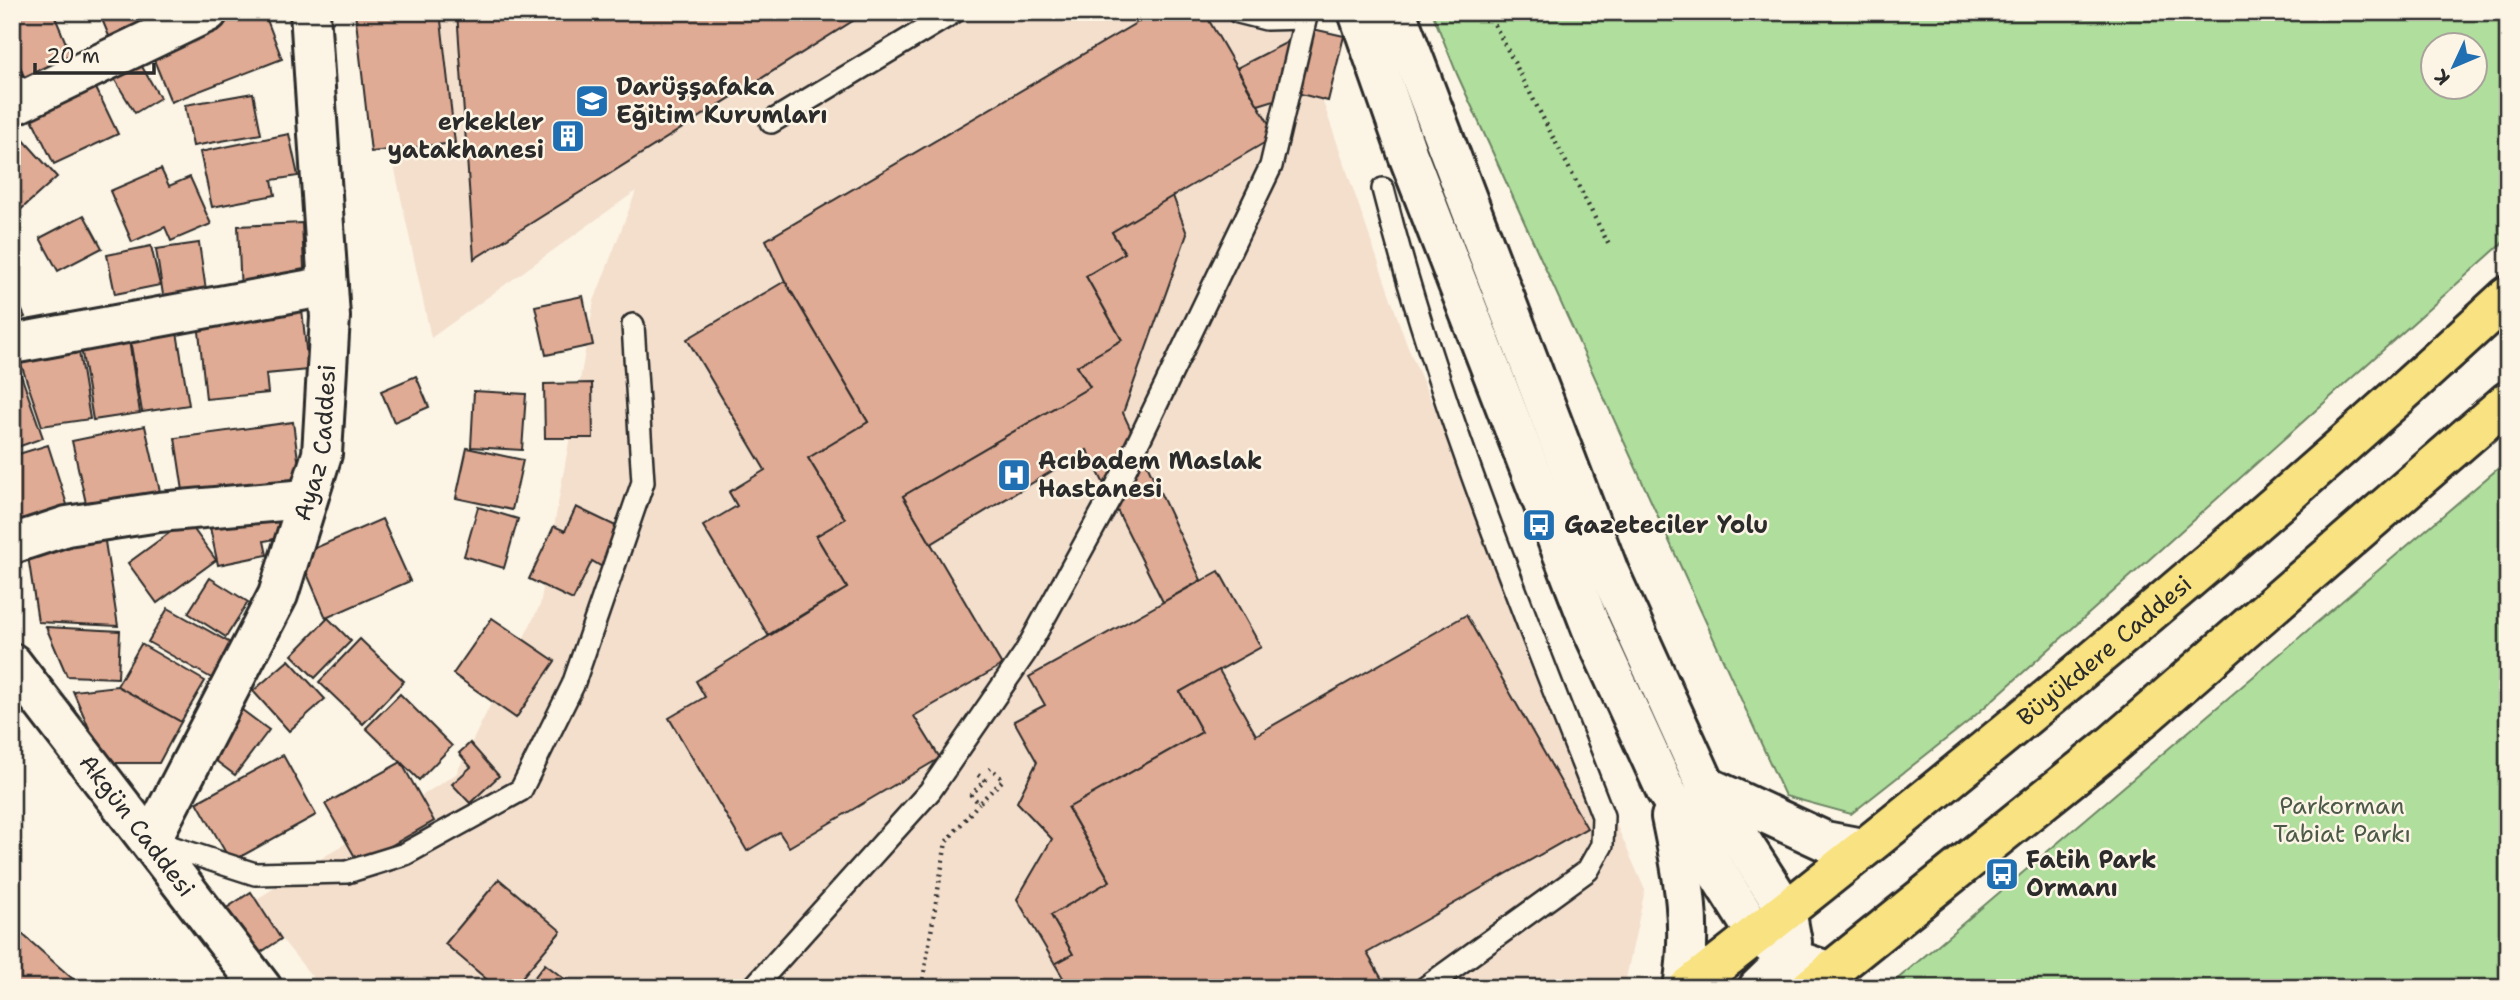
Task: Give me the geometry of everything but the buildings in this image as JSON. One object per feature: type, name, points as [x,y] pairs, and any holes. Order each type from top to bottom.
[{"type":"main road","points":[[12,93],[16,104],[208,12]]},
{"type":"main road","name":"Ayaz Caddesi","points":[[151,840],[278,595],[305,499],[322,454],[330,317],[310,12]]},
{"type":"main road","points":[[1358,12],[1408,155],[1591,627],[1666,791],[1755,934],[1810,972]]},
{"type":"main road","points":[[1396,12],[1609,572],[1706,786],[1786,910],[1791,942],[1810,972]]},
{"type":"main road","points":[[12,344],[328,286]]},
{"type":"main road","name":"Büyükdere Caddesi","points":[[1686,988],[2100,654],[2422,376],[2508,296]]},
{"type":"main road","points":[[1758,988],[1810,972],[2107,750],[2508,401]]},
{"type":"main road","points":[[12,544],[67,526],[159,512],[305,499]]},
{"type":"main road","name":"Akgün Caddesi","points":[[12,663],[151,840],[262,988]]},
{"type":"main road","points":[[1706,786],[1825,841],[1862,848]]},
{"type":"main road","points":[[1666,791],[1688,909],[1690,945],[1686,988]]},
{"type":"lane","points":[[771,122],[954,12]]},
{"type":"lane","points":[[763,984],[930,792],[1025,653],[1122,476],[1271,166],[1306,15],[1266,19],[1238,12]]},
{"type":"lane","points":[[1383,189],[1408,287],[1523,612],[1603,816],[1602,845],[1588,870],[1425,988]]},
{"type":"lane","points":[[151,840],[255,874],[347,873],[405,854],[520,790],[573,685],[643,482],[634,325]]},
{"type":"path","points":[[1488,12],[1609,245]]},
{"type":"path","points":[[922,986],[946,842],[979,803],[1003,780],[991,768],[986,772]]},
{"type":"path","points":[[971,795],[979,803]]},
{"type":"shaded area","name":"Acıbadem Maslak Hastanesi","points":[[361,12],[1292,12],[1407,345],[1645,890],[1624,988],[321,988],[252,902],[456,774],[540,605],[594,301],[636,191],[431,338]]},
{"type":"green space","points":[[1432,12],[2508,12],[2508,238],[1969,721],[1851,814],[1785,796],[1457,74]]},
{"type":"green space","name":"Parkorman Tabiat Parkı","points":[[2508,460],[2508,988],[1887,988]]},
{"type":"place","name":"Darüşşafaka Eğitim Kurumları","points":[[592,101]]},
{"type":"place","name":"erkekler yatakhanesi","points":[[568,136]]},
{"type":"place","name":"Acıbadem Maslak Hastanesi","points":[[1014,475]]},
{"type":"place","name":"Gazeteciler Yolu","points":[[1539,525]]},
{"type":"place","name":"Fatih Park Ormanı","points":[[2002,874]]}]
